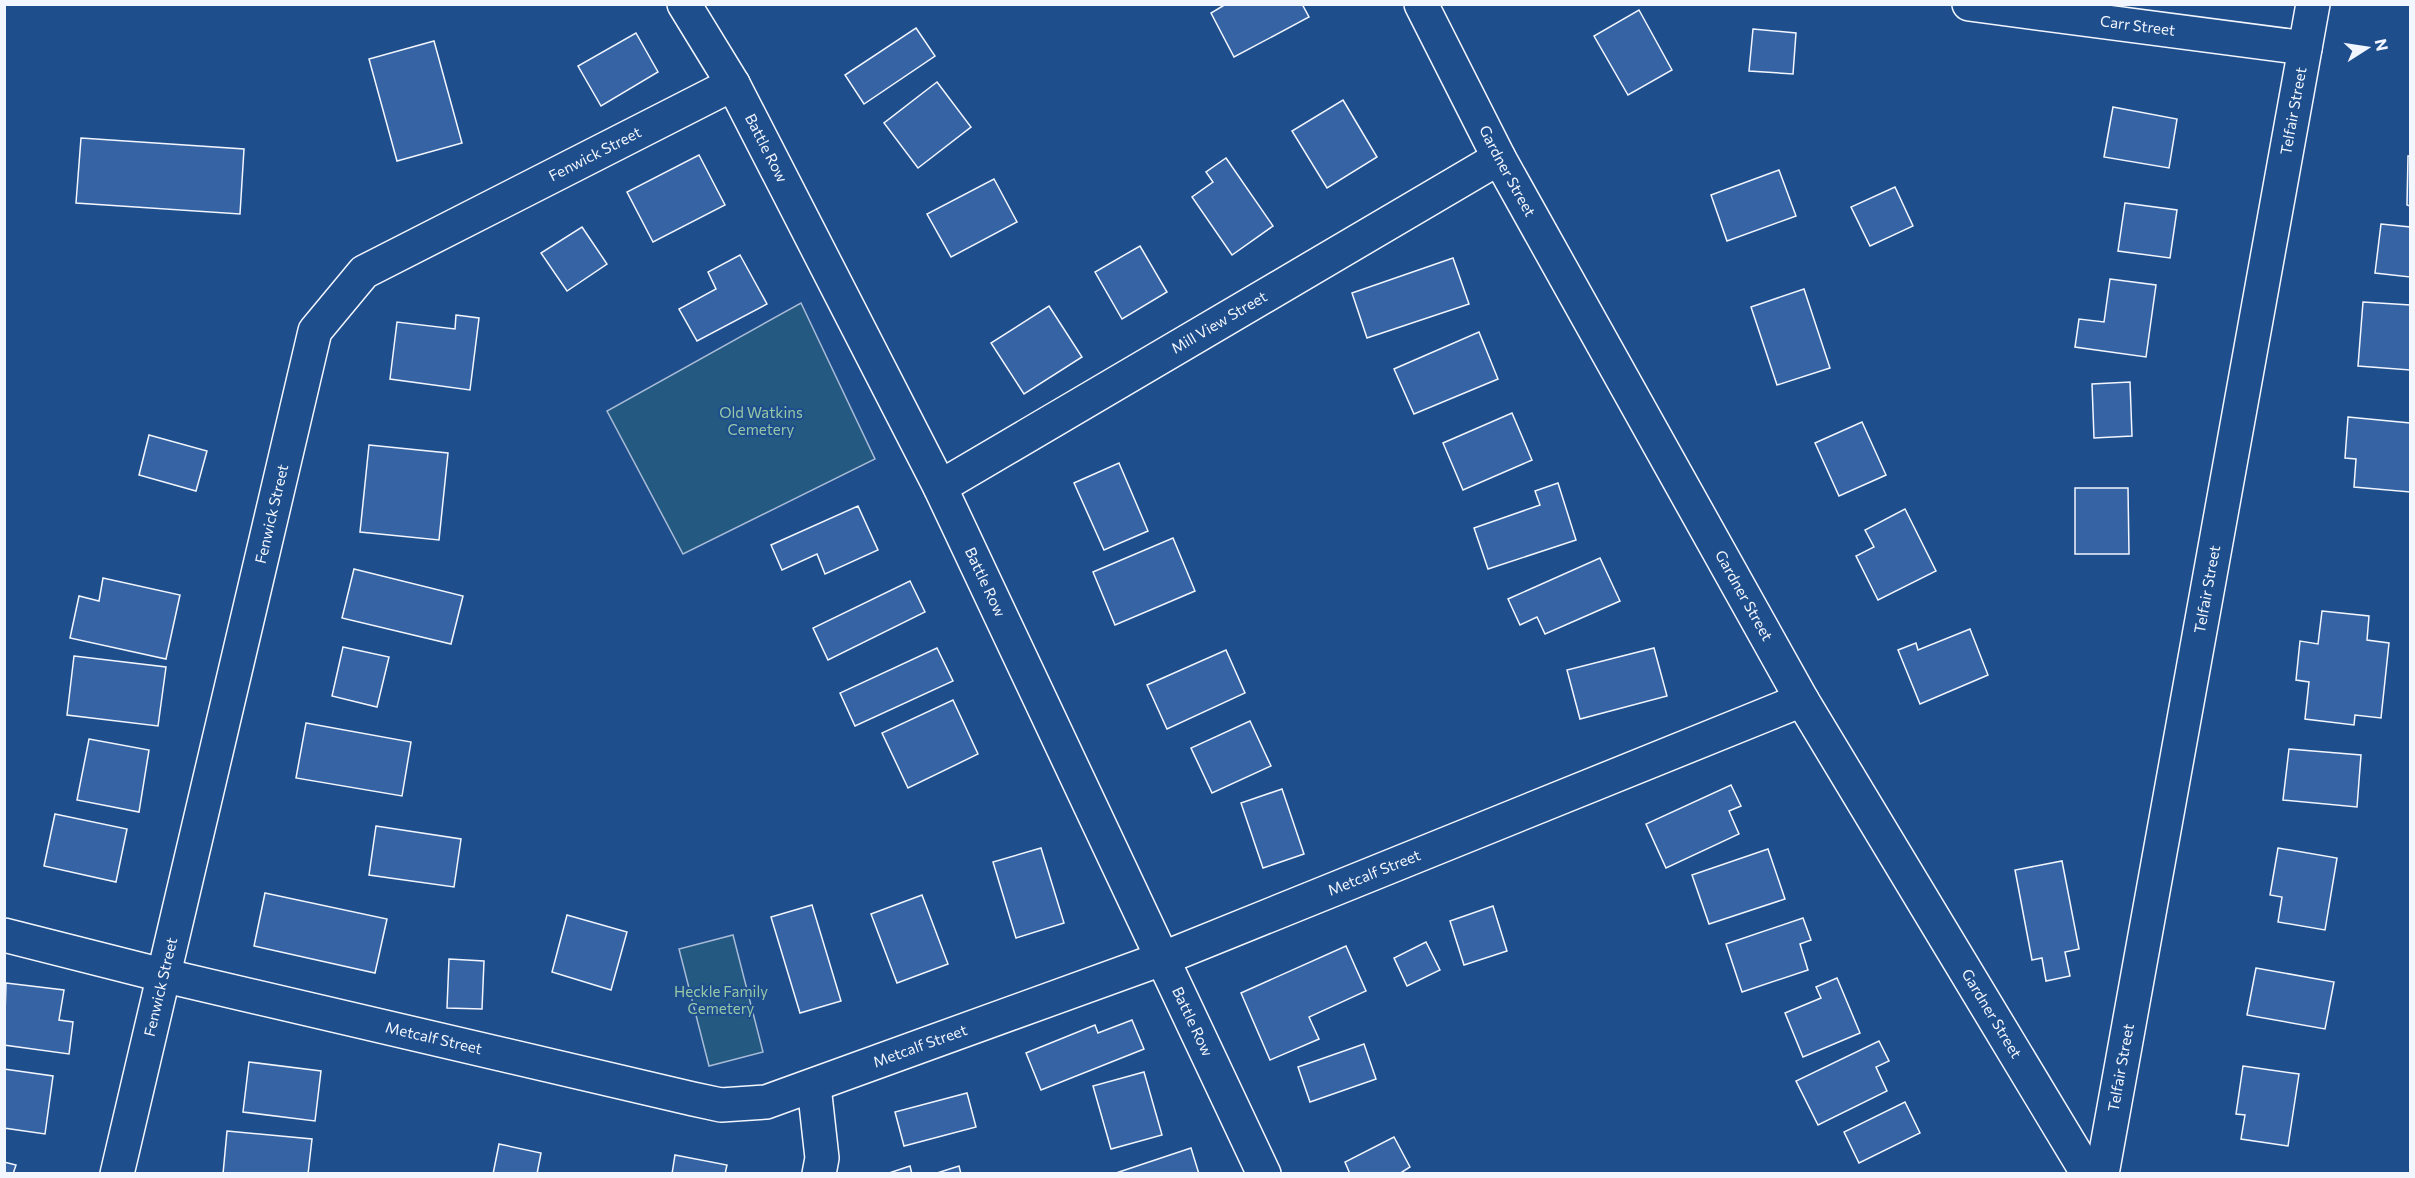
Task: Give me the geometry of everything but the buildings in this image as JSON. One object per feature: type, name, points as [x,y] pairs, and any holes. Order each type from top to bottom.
[{"type":"street","name":"Battle Row","points":[[684,4],[733,84],[940,487],[1264,1173]]},
{"type":"street","name":"Gardner Street","points":[[1421,4],[1499,158],[1802,700],[2088,1173]]},
{"type":"street","name":"Carr Street","points":[[1969,4],[2305,48]]},
{"type":"street","name":"Telfair Street","points":[[2102,1173],[2313,4]]},
{"type":"street","name":"Fenwick Street","points":[[117,1173],[315,331],[364,272],[733,84]]},
{"type":"street","name":"Mill View Street","points":[[940,487],[1499,158]]},
{"type":"street","name":"Metcalf Street","points":[[4,935],[162,975],[721,1106],[766,1102],[1164,958],[1802,700]]},
{"type":"street","points":[[814,1086],[822,1158],[819,1173]]},
{"type":"green space","name":"Old Watkins Cemetery","points":[[801,303],[875,459],[683,554],[607,411]]},
{"type":"green space","name":"Heckle Family Cemetery","points":[[733,935],[763,1052],[709,1066],[679,949]]}]
